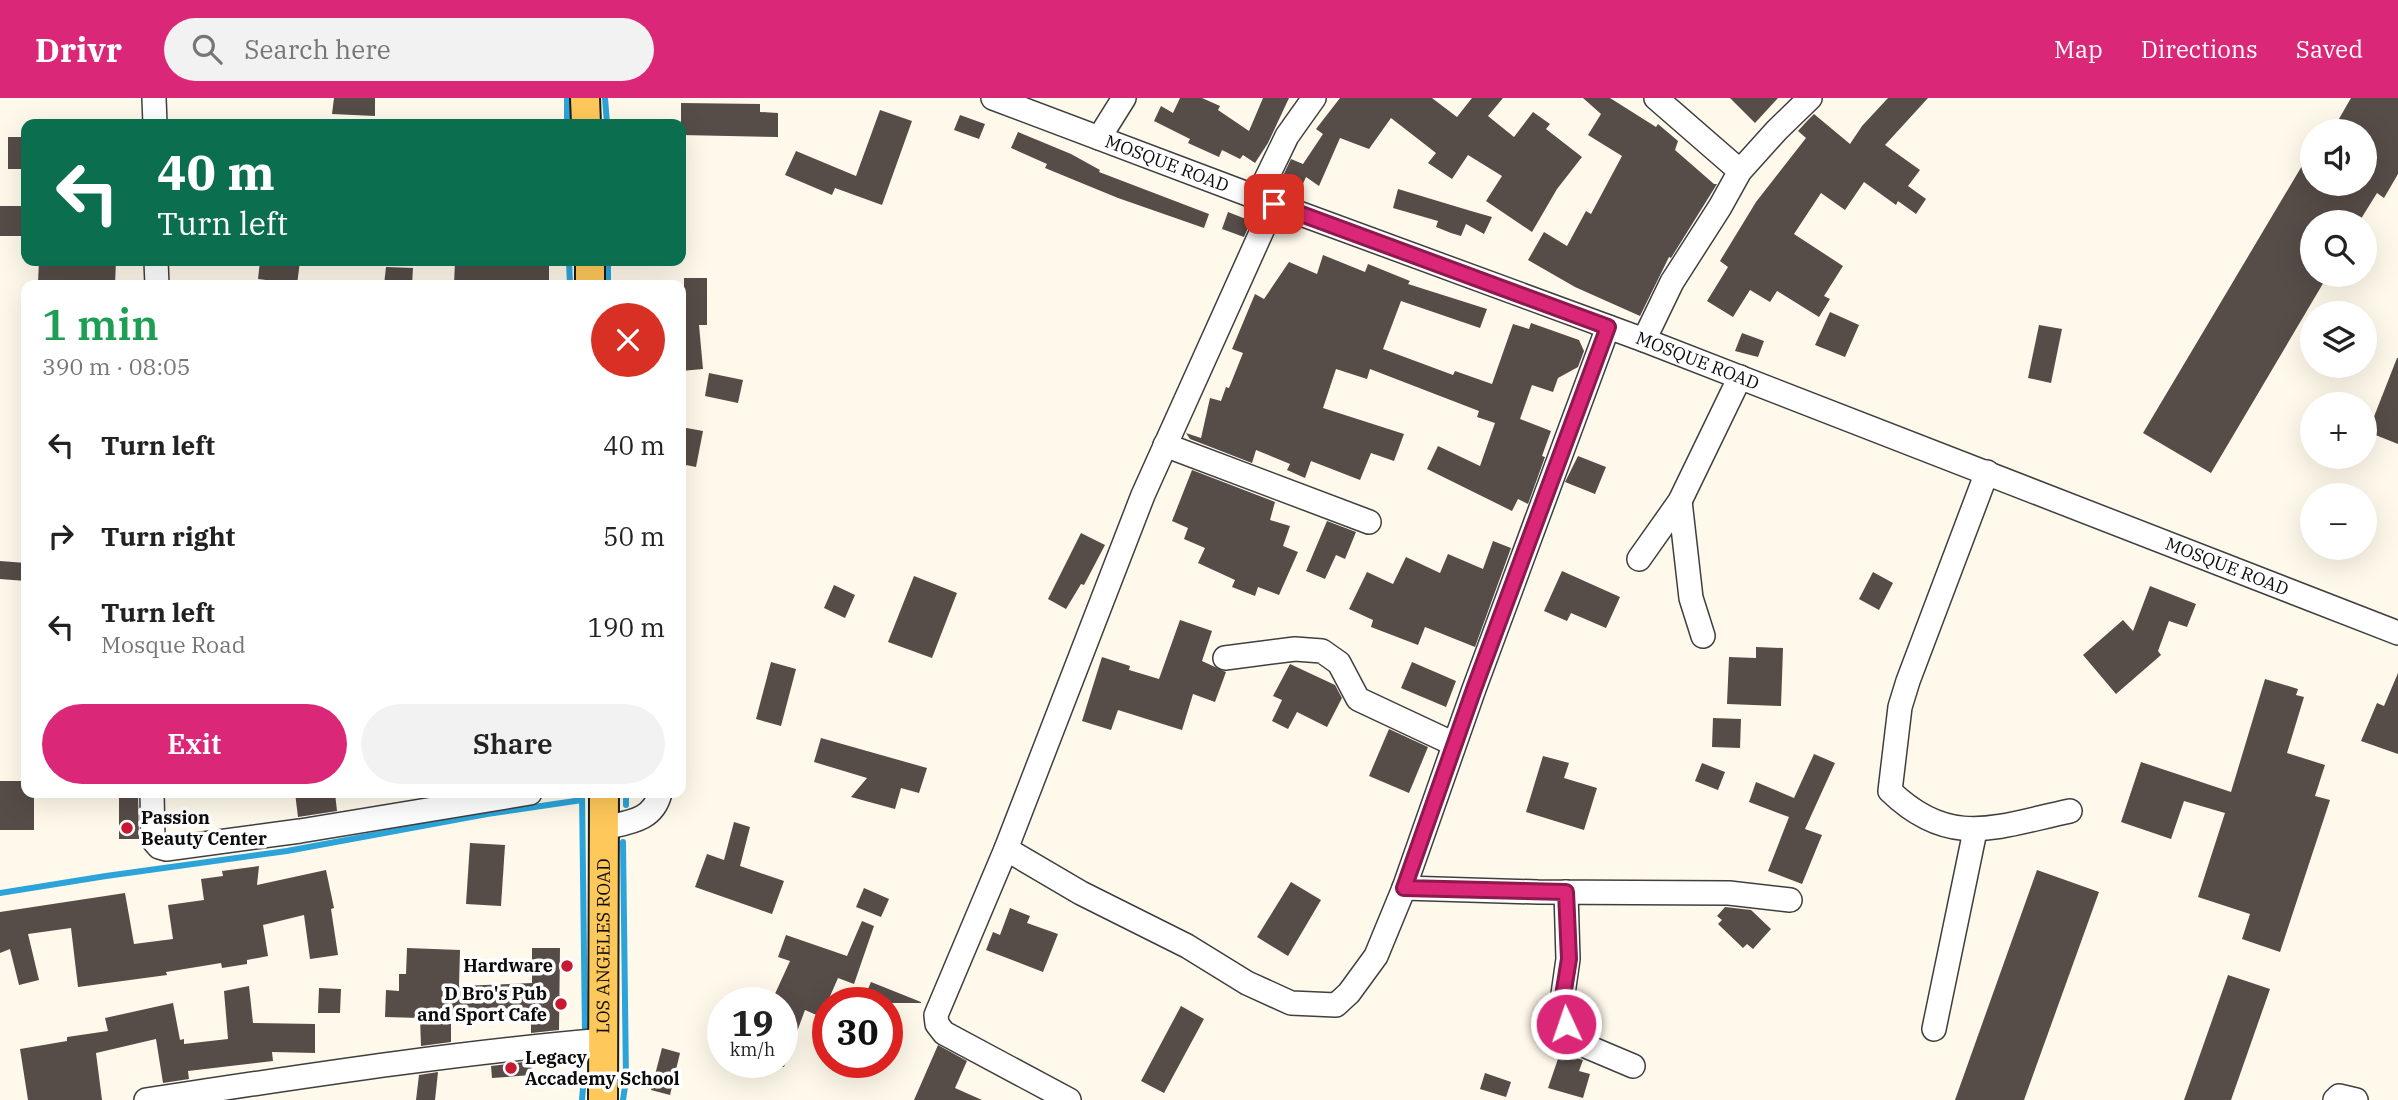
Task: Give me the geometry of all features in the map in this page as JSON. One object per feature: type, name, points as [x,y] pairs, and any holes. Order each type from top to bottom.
[{"type":"main road","points":[[585,98],[586,119]]},
{"type":"main road","name":"LOS ANGELES ROAD","points":[[603,1100],[604,798]]},
{"type":"street","points":[[154,98],[155,119]]},
{"type":"street","name":"MOSQUE ROAD","points":[[993,98],[1644,340],[2398,633]]},
{"type":"street","points":[[1100,138],[1124,98]]},
{"type":"street","points":[[1069,1100],[944,1033],[937,1024],[936,1015],[1006,849],[1143,495],[1265,201],[1287,136],[1314,98]]},
{"type":"street","points":[[1656,98],[1740,171]]},
{"type":"street","points":[[1644,340],[1672,282],[1740,171],[1810,98]]},
{"type":"street","points":[[1006,849],[1081,893],[1186,946],[1247,983],[1291,1003],[1336,1005],[1349,993],[1376,956],[1404,888],[1454,744],[1608,327]]},
{"type":"street","points":[[1639,559],[1680,501],[1727,409],[1740,377]]},
{"type":"street","points":[[1165,445],[1369,522]]},
{"type":"street","points":[[1987,472],[1900,707],[1890,791],[1906,807],[1935,823],[1975,831],[2070,811]]},
{"type":"street","points":[[1680,501],[1691,598],[1703,636]]},
{"type":"street","points":[[1225,659],[1295,649],[1322,651],[1339,663],[1357,699],[1454,744]]},
{"type":"street","points":[[152,798],[153,840],[166,849],[300,831],[500,798]]},
{"type":"street","points":[[604,828],[638,820],[649,814],[659,798]]},
{"type":"street","points":[[1934,1028],[1975,831]]},
{"type":"street","points":[[1404,888],[1729,893],[1790,900]]},
{"type":"street","points":[[1566,892],[1569,959],[1562,1002],[1566,1024],[1588,1047],[1633,1066]]},
{"type":"street","points":[[146,1100],[361,1067],[604,1040]]},
{"type":"street","points":[[2335,1100],[2339,1096],[2356,1100]]},
{"type":"building","points":[[334,98],[375,98],[375,116],[332,114]]},
{"type":"building","points":[[1180,98],[1202,98],[1220,106],[1218,110],[1249,131],[1263,98],[1289,98],[1268,143],[1255,163],[1243,155],[1240,159],[1222,150],[1219,157],[1188,143],[1190,139],[1154,121],[1161,106],[1173,113]]},
{"type":"building","points":[[1340,98],[1432,98],[1457,117],[1472,98],[1503,98],[1488,116],[1514,137],[1533,112],[1550,124],[1546,129],[1582,157],[1557,189],[1532,232],[1486,201],[1502,176],[1468,155],[1452,179],[1428,163],[1436,153],[1391,118],[1369,149],[1340,138],[1319,186],[1306,177],[1301,188],[1281,180],[1291,159],[1303,164],[1323,134],[1316,129]]},
{"type":"building","points":[[1583,98],[1610,98],[1656,127],[1658,124],[1678,141],[1675,150],[1717,184],[1671,258],[1669,257],[1640,316],[1575,287],[1528,260],[1544,232],[1567,246],[1586,211],[1591,214],[1622,156],[1588,135],[1601,114]]},
{"type":"building","points":[[1730,98],[1778,98],[1755,123]]},
{"type":"building","points":[[1888,98],[1928,98],[1885,145],[1920,170],[1908,186],[1926,199],[1916,214],[1898,201],[1896,205],[1864,182],[1845,210],[1821,193],[1794,234],[1843,266],[1824,296],[1830,299],[1819,317],[1777,291],[1770,302],[1750,290],[1733,317],[1707,301],[1728,267],[1720,261],[1756,202],[1806,138],[1798,131],[1814,114],[1850,144],[1862,126]]},
{"type":"building","points":[[2351,98],[2398,98],[2398,174],[2384,198],[2377,193],[2377,119],[2339,119]]},
{"type":"building","points":[[681,103],[760,104],[760,112],[778,113],[778,137],[686,135],[686,119],[681,119]]},
{"type":"building","points":[[880,110],[912,121],[882,205],[835,188],[832,195],[785,175],[796,151],[856,176]]},
{"type":"building","points":[[960,115],[985,124],[979,139],[954,130]]},
{"type":"building","points":[[1018,132],[1071,154],[1100,170],[1099,172],[1209,214],[1204,228],[1118,198],[1045,168],[1047,164],[1011,148]]},
{"type":"building","points":[[8,137],[21,137],[21,169],[8,169]]},
{"type":"building","points":[[2300,169],[2300,196],[2375,196],[2366,210],[2300,210],[2300,287],[2321,287],[2313,301],[2300,301],[2300,322],[2211,473],[2143,433]]},
{"type":"building","points":[[1398,189],[1492,217],[1484,234],[1466,224],[1461,236],[1436,227],[1438,221],[1393,208]]},
{"type":"building","points":[[0,206],[21,206],[21,236],[0,236]]},
{"type":"building","points":[[1228,212],[1251,221],[1244,237],[1222,229]]},
{"type":"building","points":[[1323,255],[1365,272],[1368,264],[1410,281],[1408,284],[1487,309],[1480,328],[1401,301],[1383,349],[1453,375],[1455,371],[1492,384],[1513,324],[1529,329],[1531,323],[1579,340],[1584,351],[1578,367],[1558,378],[1553,392],[1532,385],[1520,419],[1551,431],[1528,504],[1518,499],[1512,511],[1427,469],[1438,446],[1480,466],[1495,423],[1477,417],[1479,411],[1370,369],[1367,379],[1336,369],[1323,408],[1404,434],[1394,461],[1371,453],[1360,480],[1311,461],[1305,478],[1287,470],[1290,464],[1256,450],[1252,463],[1190,439],[1186,433],[1201,438],[1210,398],[1221,401],[1226,387],[1229,388],[1243,353],[1232,349],[1255,294],[1264,299],[1289,262],[1317,274]]},
{"type":"building","points":[[39,266],[116,266],[115,280],[38,280]]},
{"type":"building","points":[[259,266],[299,266],[298,280],[258,279]]},
{"type":"building","points":[[455,266],[549,266],[549,280],[454,280]]},
{"type":"building","points":[[386,267],[413,268],[412,280],[385,280]]},
{"type":"building","points":[[707,278],[707,325],[699,325],[703,369],[686,371],[684,280]]},
{"type":"building","points":[[1830,312],[1859,325],[1845,357],[1815,345]]},
{"type":"building","points":[[2039,325],[2062,329],[2051,383],[2028,378]]},
{"type":"building","points":[[1742,333],[1764,341],[1758,357],[1735,351]]},
{"type":"building","points":[[2398,358],[2398,444],[2377,436],[2377,409]]},
{"type":"building","points":[[709,373],[743,380],[738,403],[705,396]]},
{"type":"building","points":[[686,428],[703,431],[696,467],[686,465]]},
{"type":"building","points":[[1578,456],[1606,467],[1595,494],[1565,482]]},
{"type":"building","points":[[1192,470],[1275,502],[1270,520],[1290,526],[1283,546],[1298,552],[1279,595],[1258,587],[1255,596],[1232,587],[1235,580],[1198,563],[1205,548],[1184,539],[1188,528],[1172,521]]},
{"type":"building","points":[[1327,521],[1356,532],[1345,559],[1336,555],[1325,579],[1306,571]]},
{"type":"building","points":[[1081,533],[1105,545],[1084,585],[1081,584],[1066,609],[1048,599]]},
{"type":"building","points":[[1493,541],[1511,548],[1475,647],[1425,627],[1418,645],[1371,627],[1373,620],[1349,609],[1367,572],[1393,584],[1406,557],[1440,573],[1448,554],[1483,569]]},
{"type":"building","points":[[0,561],[21,563],[21,581],[0,579]]},
{"type":"building","points":[[1562,571],[1620,597],[1606,628],[1571,613],[1567,621],[1544,611]]},
{"type":"building","points":[[1873,572],[1893,583],[1879,610],[1859,599]]},
{"type":"building","points":[[914,576],[957,593],[932,658],[888,642]]},
{"type":"building","points":[[834,585],[855,595],[845,618],[824,608]]},
{"type":"building","points":[[2150,586],[2196,604],[2187,627],[2169,621],[2158,651],[2161,655],[2116,694],[2083,655],[2123,620],[2133,631]]},
{"type":"building","points":[[1180,620],[1212,631],[1202,661],[1226,672],[1215,702],[1193,694],[1182,730],[1118,710],[1111,730],[1082,721],[1102,657],[1130,666],[1129,670],[1159,679]]},
{"type":"building","points":[[1756,647],[1783,648],[1781,706],[1727,704],[1729,657],[1756,658]]},
{"type":"building","points":[[771,662],[796,669],[781,726],[756,719]]},
{"type":"building","points":[[1412,662],[1456,681],[1446,707],[1401,688]]},
{"type":"building","points":[[1290,664],[1335,685],[1342,698],[1327,727],[1297,712],[1288,729],[1272,721],[1282,700],[1273,696]]},
{"type":"building","points":[[2398,673],[2398,754],[2361,741],[2377,703],[2384,706]]},
{"type":"building","points":[[2265,679],[2298,689],[2296,695],[2304,697],[2287,753],[2325,765],[2315,796],[2330,800],[2280,952],[2242,939],[2250,914],[2198,897],[2225,813],[2184,801],[2171,839],[2121,822],[2141,762],[2231,792]]},
{"type":"building","points":[[1713,718],[1741,719],[1740,748],[1712,747]]},
{"type":"building","points":[[1389,729],[1428,747],[1409,793],[1369,776]]},
{"type":"building","points":[[821,738],[927,768],[919,793],[901,788],[895,809],[851,797],[867,778],[814,762]]},
{"type":"building","points":[[1814,754],[1835,763],[1805,829],[1822,835],[1802,884],[1768,871],[1789,817],[1749,802],[1756,782],[1794,798]]},
{"type":"building","points":[[1543,756],[1569,763],[1564,778],[1597,788],[1584,830],[1526,812]]},
{"type":"building","points":[[1702,763],[1725,772],[1718,790],[1695,781]]},
{"type":"building","points":[[0,781],[21,781],[21,798],[34,798],[34,830],[0,830]]},
{"type":"building","points":[[119,798],[138,798],[139,839],[119,839]]},
{"type":"building","points":[[296,798],[336,798],[337,811],[298,817]]},
{"type":"building","points":[[734,822],[750,827],[740,866],[784,881],[772,914],[695,887],[707,854],[724,860]]},
{"type":"building","points":[[470,843],[505,845],[501,906],[466,904]]},
{"type":"building","points":[[259,866],[257,885],[326,870],[334,908],[331,909],[338,955],[310,959],[304,915],[263,925],[268,956],[247,960],[247,964],[222,968],[221,963],[166,972],[167,975],[78,987],[71,928],[28,934],[39,980],[19,985],[10,949],[0,953],[0,912],[125,893],[134,944],[173,939],[168,905],[204,900],[201,879],[223,876],[222,871]]},
{"type":"building","points":[[2037,870],[2099,892],[2024,1100],[1955,1100]]},
{"type":"building","points":[[1291,882],[1321,900],[1288,956],[1257,937]]},
{"type":"building","points":[[864,888],[889,899],[881,917],[856,907]]},
{"type":"building","points":[[1725,907],[1751,910],[1771,929],[1753,949],[1747,944],[1743,948],[1718,924],[1722,920],[1717,916]]},
{"type":"building","points":[[1010,908],[1030,916],[1027,923],[1058,934],[1043,972],[986,950],[993,932],[1000,935]]},
{"type":"building","points":[[862,921],[874,926],[854,984],[838,978],[834,987],[812,987],[812,1013],[805,1010],[798,1029],[798,987],[778,987],[790,961],[778,957],[786,935],[847,956]]},
{"type":"building","points":[[407,948],[460,950],[459,986],[532,983],[532,948],[560,948],[559,1030],[531,1033],[531,1017],[498,1018],[498,1012],[466,1013],[466,1019],[451,1018],[451,1042],[421,1046],[420,1018],[385,1017],[386,990],[399,991],[399,974],[406,974]]},
{"type":"building","points":[[2228,975],[2270,989],[2231,1100],[2184,1100]]},
{"type":"building","points":[[871,982],[884,987],[869,987]]},
{"type":"building","points":[[249,986],[253,1023],[315,1024],[315,1053],[272,1052],[273,1061],[188,1071],[189,1079],[163,1083],[156,1039],[96,1053],[102,1100],[28,1100],[20,1049],[67,1041],[67,1037],[108,1031],[105,1018],[173,1003],[180,1040],[184,1039],[184,1044],[228,1039],[224,991]]},
{"type":"building","points":[[319,988],[341,989],[340,1013],[318,1013]]},
{"type":"building","points":[[903,995],[921,1002],[903,1003]]},
{"type":"building","points":[[1181,1006],[1204,1019],[1164,1093],[1141,1081]]},
{"type":"building","points":[[938,1045],[967,1061],[955,1088],[982,1100],[914,1100]]},
{"type":"building","points":[[662,1048],[680,1053],[670,1095],[651,1090]]},
{"type":"building","points":[[1560,1053],[1583,1060],[1579,1071],[1590,1074],[1583,1098],[1548,1088]]},
{"type":"building","name":"Legacy Accademy School","points":[[531,1061],[532,1075],[492,1078],[491,1066]]},
{"type":"building","points":[[438,1072],[435,1100],[416,1100],[419,1075]]},
{"type":"building","points":[[1485,1073],[1511,1082],[1506,1097],[1480,1089]]},
{"type":"waterway","points":[[567,98],[567,119]]},
{"type":"waterway","points":[[605,98],[607,119]]},
{"type":"waterway","points":[[569,266],[570,280]]},
{"type":"waterway","points":[[608,266],[608,280]]},
{"type":"waterway","points":[[582,798],[585,1034]]},
{"type":"waterway","points":[[626,798],[626,805]]},
{"type":"waterway","points":[[0,893],[287,851],[487,814],[582,800]]},
{"type":"waterway","points":[[623,842],[626,1080],[623,1100]]},
{"type":"waterway","points":[[582,1100],[584,1076]]},
{"type":"place","name":"Passion Beauty Center","points":[[127,828]]},
{"type":"place","name":"Hardware","points":[[567,966]]},
{"type":"place","name":"D Bro's Pub and Sport Cafe","points":[[561,1004]]},
{"type":"place","name":"Legacy Accademy School","points":[[511,1068]]},
{"type":"route","points":[[1274,204],[1608,327],[1474,689],[1404,888],[1566,892],[1569,959],[1562,1002],[1566,1024]]}]
